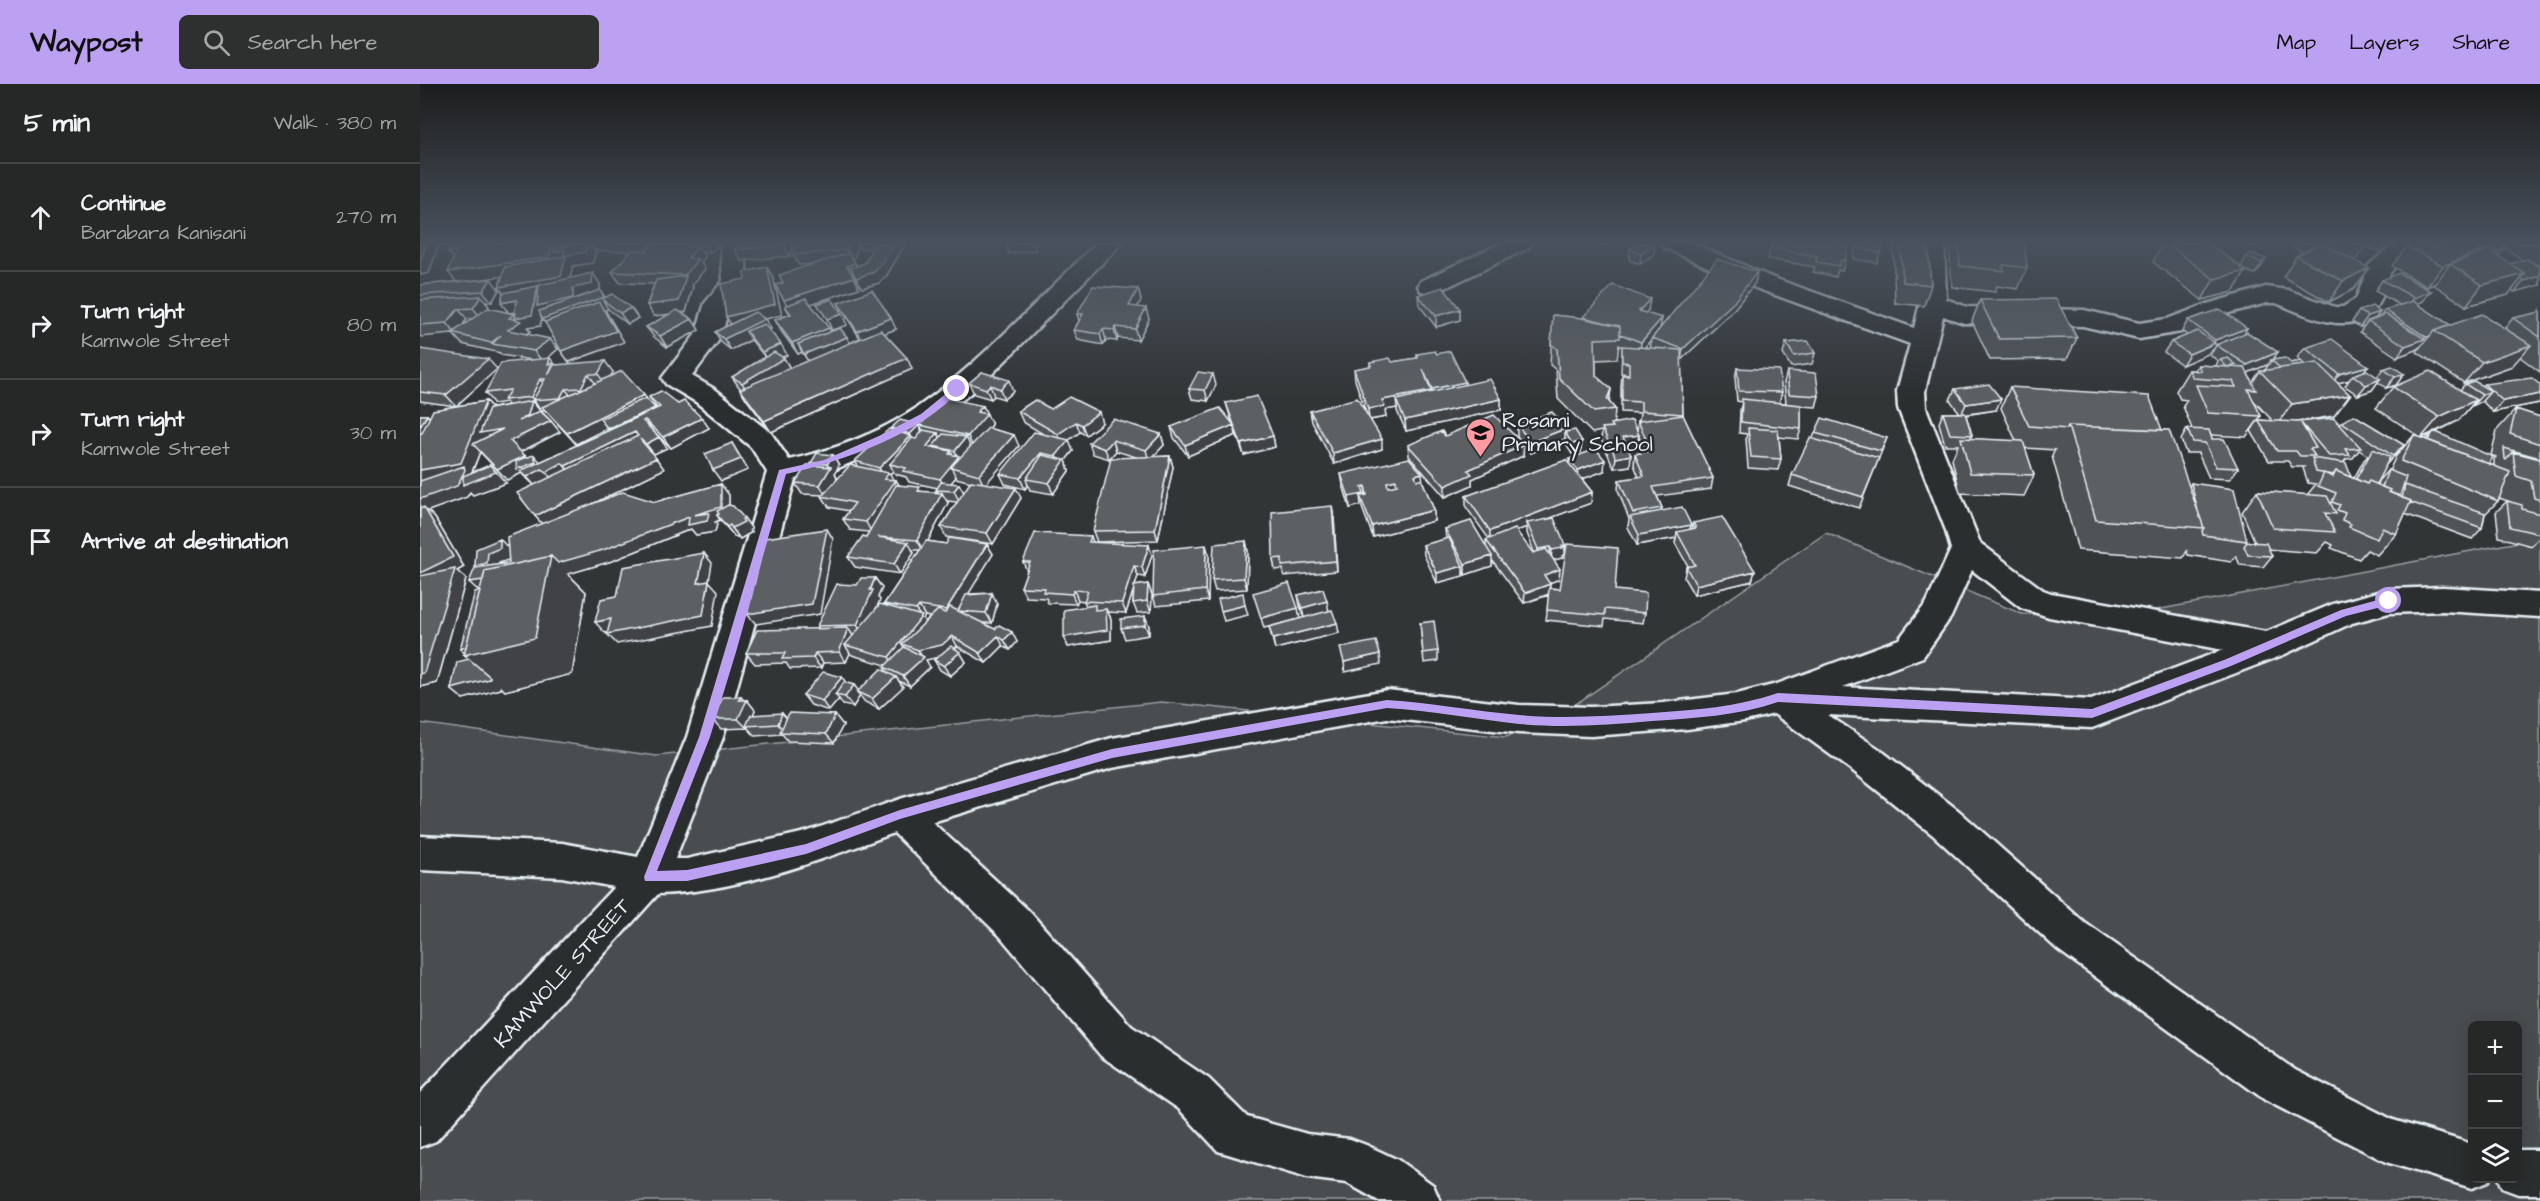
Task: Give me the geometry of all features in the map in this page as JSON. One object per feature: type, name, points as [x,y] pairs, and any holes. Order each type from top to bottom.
[{"type":"street","points":[[724,295],[718,303],[708,337],[676,378],[706,396],[761,440],[782,472],[826,462],[882,438],[924,416],[974,376],[1057,295]]},
{"type":"street","points":[[1798,295],[1923,340]]},
{"type":"street","points":[[1933,295],[1933,303],[1911,390],[1912,408],[1948,496],[1965,549],[2032,599],[2271,646]]},
{"type":"street","points":[[1933,303],[1964,315],[2084,318],[2139,331],[2172,326],[2253,297],[2265,295]]},
{"type":"street","points":[[2279,295],[2332,315],[2349,315],[2367,303],[2370,295]]},
{"type":"street","name":"KAMWOLE STREET","points":[[420,1125],[649,877],[705,737],[782,472]]},
{"type":"street","points":[[420,853],[562,860],[649,877],[687,876],[806,849],[900,815],[1112,753],[1387,704],[1519,719],[1583,722],[1694,714],[1751,707],[1911,648],[1940,608],[1965,549]]},
{"type":"street","points":[[1778,698],[2092,714],[2271,646],[2344,613],[2389,601],[2443,599],[2540,605]]},
{"type":"street","points":[[1778,698],[1866,760],[1946,823],[2071,936],[2280,1085],[2386,1140],[2468,1165]]},
{"type":"street","points":[[900,815],[1014,923],[1116,1041],[1194,1094],[1234,1135],[1307,1156],[1350,1161],[1382,1176],[1416,1201]]},
{"type":"street","points":[[2522,1172],[2540,1172]]},
{"type":"shaded area","points":[[1826,533],[2022,614],[2129,615],[2540,538],[2540,1201],[420,1201],[420,723],[657,756],[1161,702],[1506,737],[1561,714]]},
{"type":"building","points":[[503,295],[536,295],[532,315],[515,318],[517,300],[501,303]]},
{"type":"building","points":[[538,295],[573,295],[573,298],[537,306]]},
{"type":"building","points":[[585,295],[604,297],[542,319],[539,311]]},
{"type":"building","points":[[614,295],[631,308],[620,313],[602,299]]},
{"type":"building","points":[[651,295],[681,295],[679,301],[647,305]]},
{"type":"building","points":[[723,295],[773,295],[775,304],[726,317]]},
{"type":"building","points":[[781,295],[799,295],[784,300]]},
{"type":"building","points":[[859,295],[875,295],[891,318],[857,331],[838,303]]},
{"type":"building","points":[[1088,295],[1135,295],[1129,306],[1146,308],[1135,329],[1115,327],[1114,330],[1103,329],[1100,334],[1074,330],[1083,314],[1077,314]]},
{"type":"building","points":[[1418,295],[1449,295],[1460,309],[1436,316]]},
{"type":"building","points":[[1604,295],[1640,295],[1650,299],[1639,311],[1662,318],[1641,342],[1620,334],[1620,326],[1583,317]]},
{"type":"building","points":[[1687,295],[1739,295],[1683,349],[1652,338]]},
{"type":"building","points":[[481,296],[473,308],[458,309],[447,323],[420,325],[420,300]]},
{"type":"building","points":[[806,298],[829,328],[792,343],[775,320],[791,314],[785,306]]},
{"type":"building","points":[[832,299],[842,314],[827,319],[817,304]]},
{"type":"building","points":[[2056,299],[2077,338],[1999,339],[1980,300]]},
{"type":"building","points":[[2413,301],[2450,325],[2426,337],[2385,310]]},
{"type":"building","points":[[599,302],[616,331],[561,351],[545,322]]},
{"type":"building","points":[[2372,306],[2380,312],[2368,316],[2359,311]]},
{"type":"building","points":[[488,308],[514,314],[509,318],[521,321],[508,330],[550,339],[534,351],[492,344],[501,335],[491,343],[452,333]]},
{"type":"building","points":[[2220,309],[2247,328],[2215,340],[2188,320]]},
{"type":"building","points":[[677,310],[692,319],[660,336],[646,327]]},
{"type":"building","points":[[755,312],[765,319],[724,339],[715,332]]},
{"type":"building","points":[[2540,312],[2540,337],[2513,318]]},
{"type":"building","points":[[2386,314],[2425,339],[2405,346],[2368,321]]},
{"type":"building","points":[[2482,314],[2531,345],[2482,362],[2434,331]]},
{"type":"building","points":[[1553,315],[1620,326],[1620,338],[1595,339],[1596,376],[1611,389],[1607,399],[1615,409],[1594,412],[1559,378],[1557,349],[1551,344]]},
{"type":"building","points":[[764,324],[781,344],[762,352],[746,331]]},
{"type":"building","points":[[840,328],[847,337],[804,354],[798,344]]},
{"type":"building","points":[[881,330],[907,358],[764,421],[740,389]]},
{"type":"building","points":[[2197,331],[2215,343],[2189,354],[2171,342]]},
{"type":"building","points":[[2247,332],[2278,352],[2247,365],[2216,345]]},
{"type":"building","points":[[2332,339],[2368,366],[2339,374],[2305,348]]},
{"type":"building","points":[[1808,341],[1815,353],[1794,356],[1786,343]]},
{"type":"building","points":[[1622,346],[1681,350],[1683,414],[1641,411],[1641,402],[1622,401],[1622,375],[1629,375],[1629,363],[1622,362]]},
{"type":"building","points":[[420,349],[488,359],[446,395],[420,392]]},
{"type":"building","points":[[1435,351],[1437,354],[1450,351],[1465,382],[1432,389],[1423,369],[1431,391],[1382,400],[1385,406],[1368,409],[1354,369],[1371,366],[1370,362],[1390,358],[1392,362],[1418,358],[1417,354]]},
{"type":"building","points":[[774,352],[784,358],[742,383],[732,377]]},
{"type":"building","points":[[550,358],[548,364],[553,363],[548,375],[554,365],[605,361],[598,374],[588,374],[581,388],[565,389],[560,398],[533,400],[545,379],[540,379],[531,397],[504,400],[510,390],[485,393],[501,363]]},
{"type":"building","points":[[2228,358],[2236,365],[2227,367],[2220,360]]},
{"type":"building","points":[[2285,358],[2291,363],[2301,361],[2305,365],[2280,368],[2271,360]]},
{"type":"building","points":[[2317,363],[2350,395],[2292,404],[2260,371]]},
{"type":"building","points":[[2198,365],[2245,368],[2256,390],[2248,389],[2261,416],[2208,413],[2196,385],[2236,387],[2233,381],[2193,378],[2189,370],[2201,371]]},
{"type":"building","points":[[2392,366],[2404,374],[2395,377],[2383,369]]},
{"type":"building","points":[[1737,368],[1779,370],[1782,392],[1739,391]]},
{"type":"building","points":[[2367,370],[2380,379],[2366,385],[2353,375]]},
{"type":"building","points":[[622,371],[644,395],[567,433],[542,407]]},
{"type":"building","points":[[1787,371],[1816,373],[1819,396],[1789,394]]},
{"type":"building","points":[[2430,371],[2476,400],[2439,417],[2393,387]]},
{"type":"building","points":[[982,372],[1009,380],[1000,389],[990,385],[986,389],[969,383]]},
{"type":"building","points":[[1198,372],[1213,374],[1205,390],[1189,389]]},
{"type":"building","points":[[2532,378],[2540,385],[2540,394],[2503,401],[2484,384]]},
{"type":"building","points":[[1490,379],[1501,399],[1405,420],[1396,400]]},
{"type":"building","points":[[2474,381],[2491,391],[2482,395],[2465,384]]},
{"type":"building","points":[[1989,384],[2001,399],[1966,404],[1955,389]]},
{"type":"building","points":[[2010,387],[2149,396],[2162,430],[2068,426],[2067,429],[2029,426]]},
{"type":"building","points":[[661,391],[678,404],[684,401],[702,418],[663,437],[645,420],[643,421],[659,437],[646,444],[640,439],[656,458],[535,516],[517,493],[638,436],[635,432],[565,466],[562,463],[546,472],[542,469],[527,477],[520,471],[660,407],[649,397]]},
{"type":"building","points":[[1257,396],[1273,436],[1241,444],[1226,403]]},
{"type":"building","points":[[1069,397],[1099,412],[1082,425],[1076,422],[1058,434],[1018,411],[1035,400],[1051,409]]},
{"type":"building","points":[[646,398],[655,408],[608,429],[600,419]]},
{"type":"building","points":[[946,398],[983,406],[977,412],[987,414],[968,436],[920,425]]},
{"type":"building","points":[[1357,398],[1382,439],[1333,453],[1310,411]]},
{"type":"building","points":[[1742,399],[1801,405],[1801,429],[1741,422]]},
{"type":"building","points":[[486,401],[461,463],[420,470],[420,433],[433,410]]},
{"type":"building","points":[[532,401],[528,415],[519,421],[540,411],[551,421],[510,441],[525,456],[497,469],[473,444],[503,429],[480,433],[489,409]]},
{"type":"building","points":[[1220,408],[1234,425],[1185,445],[1171,427]]},
{"type":"building","points":[[2516,409],[2540,417],[2540,444],[2510,434]]},
{"type":"building","points":[[1552,412],[1567,428],[1531,442],[1517,425]]},
{"type":"building","points":[[1943,413],[1965,413],[1972,435],[1950,434]]},
{"type":"building","points":[[420,415],[427,415],[420,427]]},
{"type":"building","points":[[1494,415],[1524,445],[1468,470],[1472,474],[1445,486],[1408,445],[1442,431],[1445,436]]},
{"type":"building","points":[[1683,415],[1713,478],[1653,487],[1662,508],[1633,513],[1619,480],[1644,476],[1635,454],[1651,451],[1638,421]]},
{"type":"building","points":[[2354,415],[2404,445],[2393,456],[2342,422]]},
{"type":"building","points":[[1822,418],[1887,438],[1881,451],[1815,433]]},
{"type":"building","points":[[2334,418],[2361,448],[2346,449],[2350,455],[2329,456],[2301,423],[2316,448],[2310,449],[2315,456],[2300,456],[2296,451],[2277,451],[2258,420],[2298,422]]},
{"type":"building","points":[[1113,419],[1161,434],[1146,450],[1113,440],[1105,449],[1089,443]]},
{"type":"building","points":[[900,420],[919,425],[910,434],[891,428]]},
{"type":"building","points":[[1632,420],[1639,435],[1623,437],[1631,455],[1616,458],[1602,428],[1613,427],[1611,424]]},
{"type":"building","points":[[2068,426],[2169,430],[2204,528],[2096,520]]},
{"type":"building","points":[[988,428],[1014,435],[979,475],[951,467]]},
{"type":"building","points":[[1748,428],[1778,430],[1781,459],[1751,457]]},
{"type":"building","points":[[889,429],[911,436],[879,468],[855,461]]},
{"type":"building","points":[[2187,429],[2209,430],[2212,439],[2224,439],[2238,468],[2216,467],[2205,443],[2193,442]]},
{"type":"building","points":[[923,430],[938,433],[927,446],[951,451],[949,454],[959,456],[940,479],[903,471],[906,468],[890,464],[912,438],[916,439]]},
{"type":"building","points":[[1575,430],[1582,441],[1572,444],[1565,432]]},
{"type":"building","points":[[2434,431],[2493,457],[2489,464],[2428,440]]},
{"type":"building","points":[[1034,432],[1069,440],[1056,456],[1041,453],[1020,478],[1000,474]]},
{"type":"building","points":[[943,434],[966,437],[955,451],[933,446]]},
{"type":"building","points":[[2414,435],[2510,472],[2498,501],[2401,461]]},
{"type":"building","points":[[1810,438],[1879,458],[1863,497],[1792,475]]},
{"type":"building","points":[[1961,438],[2023,441],[2034,475],[1970,473]]},
{"type":"building","points":[[732,443],[741,459],[713,470],[705,454]]},
{"type":"building","points":[[2504,448],[2537,458],[2513,452],[2506,460]]},
{"type":"building","points":[[1596,449],[1605,460],[1578,470],[1569,459]]},
{"type":"building","points":[[2373,449],[2390,457],[2376,484],[2369,481],[2367,484],[2356,479]]},
{"type":"building","points":[[2513,452],[2540,459],[2540,500],[2534,498],[2531,481],[2516,476]]},
{"type":"building","points":[[817,453],[833,455],[827,464],[811,463]]},
{"type":"building","points":[[534,455],[536,462],[517,469],[516,461]]},
{"type":"building","points":[[1042,455],[1065,460],[1049,483],[1026,479]]},
{"type":"building","points":[[1170,456],[1155,530],[1093,531],[1111,458]]},
{"type":"building","points":[[1409,458],[1422,473],[1415,475],[1417,480],[1422,480],[1434,510],[1372,526],[1360,496],[1367,495],[1365,486],[1362,487],[1364,494],[1349,497],[1341,474]],"holes":[[[1396,480],[1397,485],[1388,487],[1387,482]]]},
{"type":"building","points":[[2312,458],[2346,463],[2351,477],[2336,471],[2333,475],[2316,472]]},
{"type":"building","points":[[1566,460],[1592,492],[1490,531],[1466,496]]},
{"type":"building","points":[[490,465],[496,472],[463,485],[463,476]]},
{"type":"building","points":[[807,465],[831,467],[820,485],[795,483]]},
{"type":"building","points":[[850,465],[889,473],[884,479],[896,480],[866,522],[843,519],[855,503],[822,496]]},
{"type":"building","points":[[464,466],[465,470],[457,486],[420,499],[420,481]]},
{"type":"building","points":[[2388,470],[2406,477],[2400,496],[2382,487]]},
{"type":"building","points":[[2336,471],[2367,484],[2369,481],[2411,501],[2396,534],[2382,528],[2377,539],[2349,527],[2351,524],[2342,520],[2345,513],[2337,510],[2340,505],[2332,502],[2336,493],[2318,486],[2324,473],[2333,477]]},
{"type":"building","points":[[971,481],[1016,488],[987,533],[941,527]]},
{"type":"building","points":[[941,482],[959,484],[954,491],[936,490]]},
{"type":"building","points":[[2191,483],[2234,489],[2247,541],[2203,535],[2204,528]]},
{"type":"building","points":[[721,484],[721,507],[694,515],[709,513],[707,521],[688,525],[689,517],[603,550],[558,563],[551,556],[485,571],[483,580],[469,582],[475,568],[509,563],[507,537],[623,492],[655,502]]},
{"type":"building","points":[[896,485],[920,487],[918,491],[942,493],[917,540],[878,537],[908,542],[894,564],[848,557],[863,536],[866,537]]},
{"type":"building","points":[[2405,485],[2485,513],[2482,528],[2402,498]]},
{"type":"building","points":[[2257,491],[2327,496],[2336,514],[2325,513],[2335,532],[2273,528]]},
{"type":"building","points":[[2507,501],[2522,505],[2522,509],[2540,514],[2540,534],[2510,527]]},
{"type":"building","points":[[728,505],[733,506],[744,518],[742,519],[744,522],[732,528],[730,525],[727,527],[717,515],[719,514],[717,511]]},
{"type":"building","points":[[1332,506],[1336,561],[1282,566],[1282,558],[1273,559],[1272,512]]},
{"type":"building","points":[[424,507],[453,557],[420,573],[420,509]]},
{"type":"building","points":[[1682,507],[1691,525],[1639,535],[1630,517]]},
{"type":"building","points":[[1722,517],[1755,571],[1696,585],[1686,567],[1695,565],[1677,532],[1696,528],[1693,523]]},
{"type":"building","points":[[1554,518],[1565,545],[1562,546],[1563,548],[1552,550],[1550,547],[1538,549],[1527,523]]},
{"type":"building","points":[[1471,521],[1492,556],[1465,564],[1445,529]]},
{"type":"building","points":[[827,529],[812,604],[747,614],[765,538]]},
{"type":"building","points":[[1515,529],[1533,553],[1546,549],[1560,569],[1544,575],[1550,584],[1525,593],[1486,540]]},
{"type":"building","points":[[1035,533],[1091,536],[1089,542],[1149,545],[1142,567],[1134,566],[1122,603],[1084,601],[1088,591],[1074,590],[1072,594],[1043,592],[1045,588],[1021,587],[1030,562],[1023,562]]},
{"type":"building","points":[[949,538],[987,544],[946,610],[919,606],[916,610],[884,604],[926,541],[946,544]]},
{"type":"building","points":[[1449,538],[1463,566],[1437,573],[1423,545]]},
{"type":"building","points":[[500,539],[500,548],[488,553],[487,563],[475,566],[476,549]]},
{"type":"building","points":[[1246,541],[1244,578],[1212,580],[1214,544]]},
{"type":"building","points":[[2247,542],[2266,543],[2272,556],[2248,555],[2244,546]]},
{"type":"building","points":[[1567,544],[1618,548],[1615,590],[1646,593],[1645,613],[1605,609],[1605,615],[1547,610],[1549,588],[1560,589]]},
{"type":"building","points":[[1206,545],[1205,590],[1153,596],[1154,550]]},
{"type":"building","points":[[704,553],[698,583],[709,581],[703,615],[607,634],[611,619],[595,622],[601,599],[617,596],[623,567]]},
{"type":"building","points":[[551,556],[535,638],[464,655],[485,571]]},
{"type":"building","points":[[455,569],[424,673],[420,674],[420,576]]},
{"type":"building","points":[[861,578],[875,578],[870,590],[873,590],[857,625],[817,626],[837,584],[857,585]]},
{"type":"building","points":[[1289,583],[1298,608],[1261,618],[1253,593]]},
{"type":"building","points":[[1148,584],[1147,601],[1133,603],[1134,586]]},
{"type":"building","points":[[1323,589],[1327,601],[1302,608],[1298,595]]},
{"type":"building","points":[[480,591],[466,647],[460,649],[475,592]]},
{"type":"building","points":[[992,593],[986,613],[958,611],[966,595]]},
{"type":"building","points":[[1243,593],[1245,605],[1221,611],[1218,599]]},
{"type":"building","points":[[880,604],[922,616],[889,657],[845,645]]},
{"type":"building","points":[[1095,605],[1095,610],[1106,609],[1107,630],[1064,637],[1064,610]]},
{"type":"building","points":[[950,607],[995,629],[999,625],[1012,632],[1004,640],[998,636],[980,653],[952,636],[942,645],[918,650],[902,644],[938,610],[945,613]]},
{"type":"building","points":[[1332,610],[1337,623],[1273,639],[1269,627]]},
{"type":"building","points":[[1145,616],[1145,625],[1121,628],[1121,619]]},
{"type":"building","points":[[1434,621],[1438,651],[1423,653],[1420,623]]},
{"type":"building","points":[[848,628],[839,652],[815,653],[813,658],[782,659],[785,653],[746,653],[757,630]]},
{"type":"building","points":[[1376,641],[1380,654],[1344,662],[1340,648]]},
{"type":"building","points":[[951,646],[960,652],[944,666],[934,660]]},
{"type":"building","points":[[904,647],[924,657],[903,676],[884,667]]},
{"type":"building","points":[[469,659],[490,677],[489,679],[451,689],[457,662]]},
{"type":"building","points":[[881,669],[896,677],[872,699],[857,692]]},
{"type":"building","points":[[823,672],[842,677],[822,701],[803,695]]},
{"type":"building","points":[[844,682],[854,685],[845,697],[835,695]]},
{"type":"building","points":[[723,697],[741,697],[739,700],[747,700],[738,719],[712,719]]},
{"type":"building","points":[[782,713],[778,724],[746,726],[751,715]]},
{"type":"building","points":[[789,713],[835,715],[826,734],[780,732]]},
{"type":"place","name":"Rosami Primary School","points":[[1481,458]]},
{"type":"route","points":[[957,389],[924,416],[882,438],[826,462],[782,472],[705,737],[649,877],[687,876],[806,849],[900,815],[1112,753],[1387,704],[1519,719],[1583,722],[1617,721],[1751,707],[1778,698],[2092,714],[2271,646],[2344,613],[2389,601]]}]
